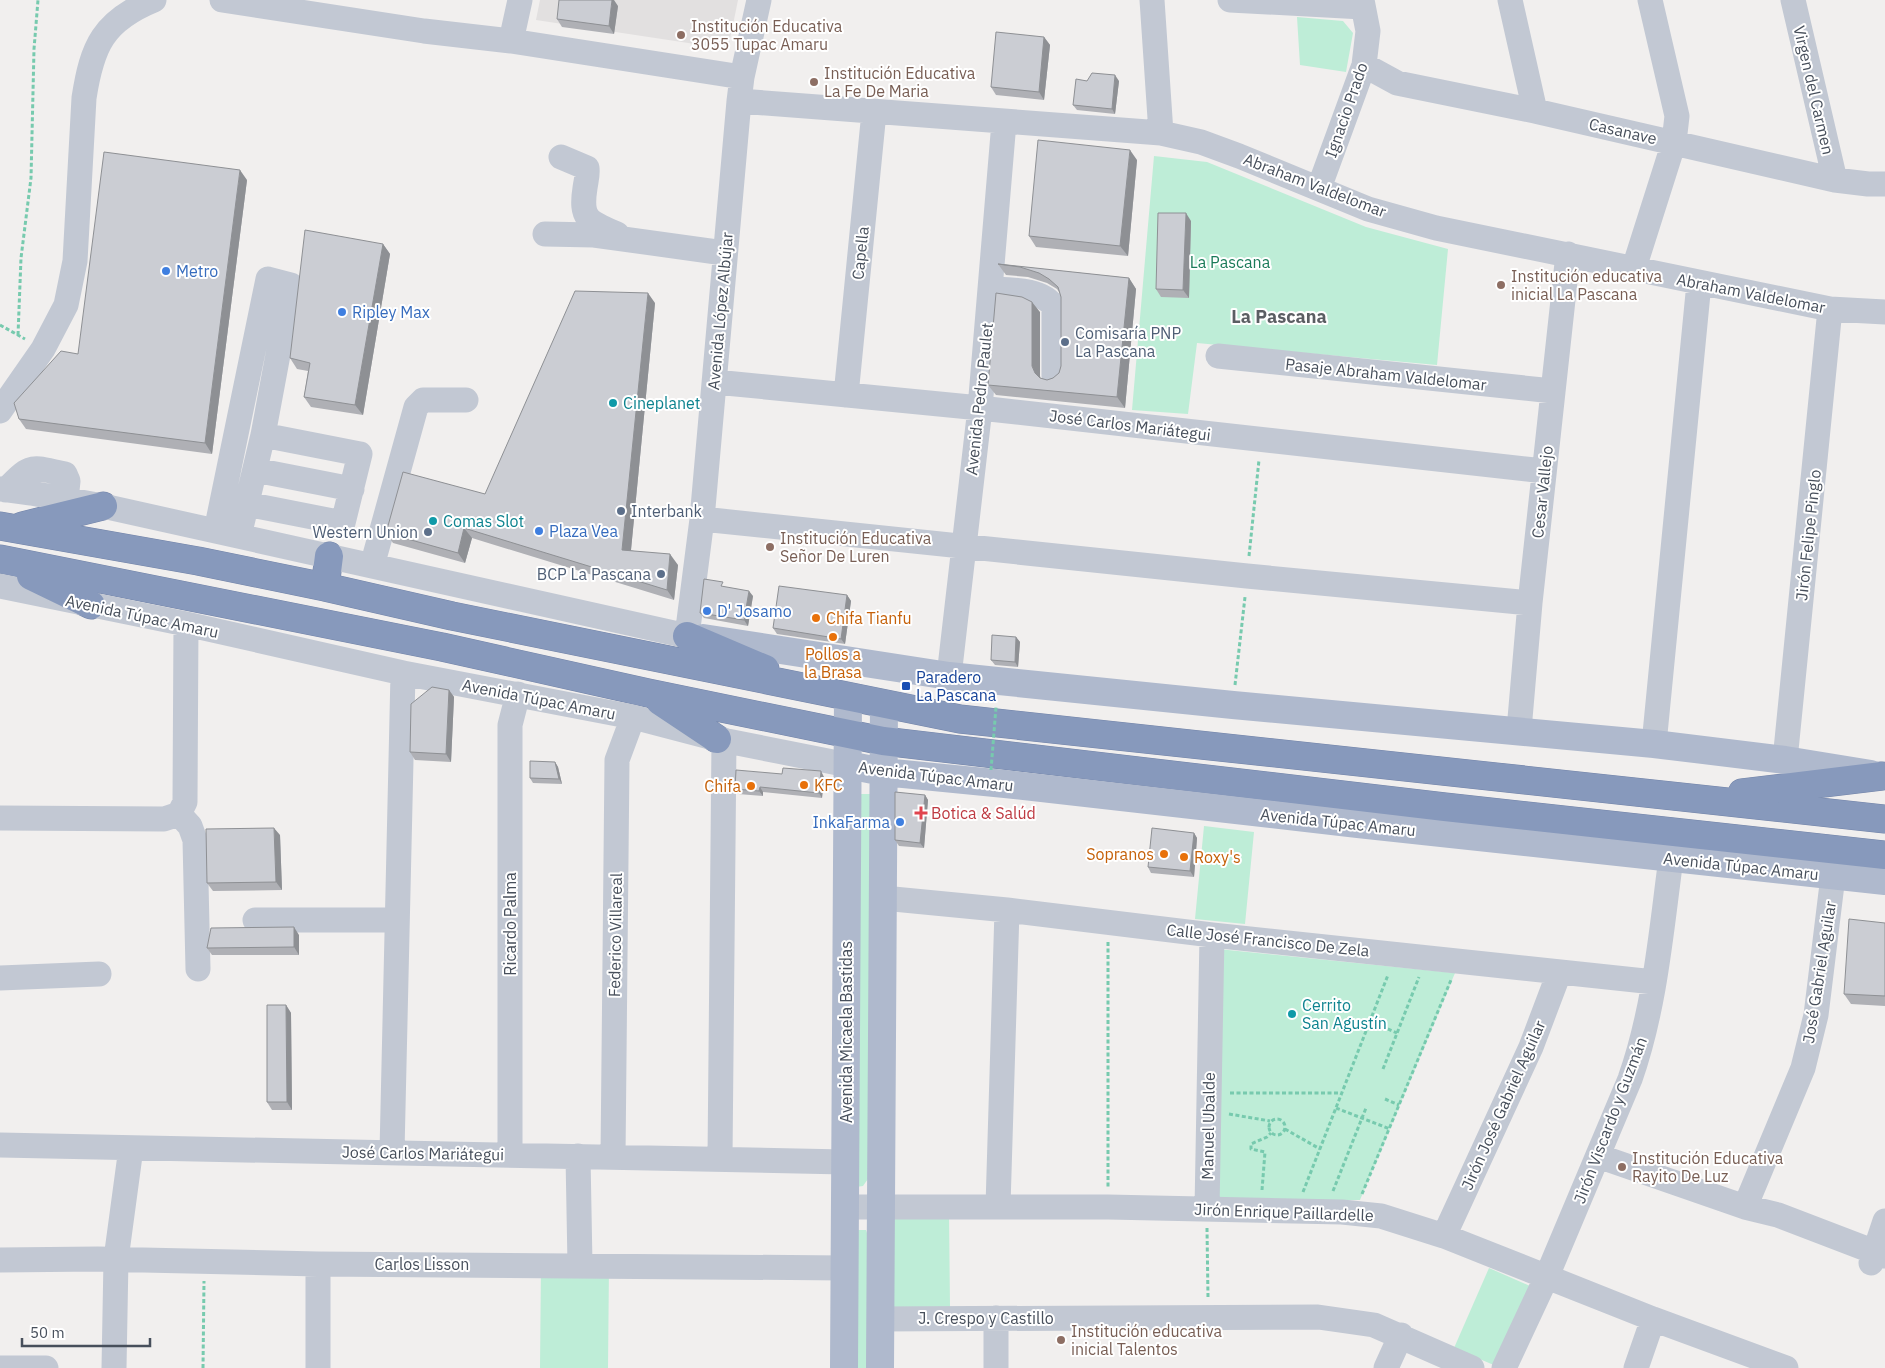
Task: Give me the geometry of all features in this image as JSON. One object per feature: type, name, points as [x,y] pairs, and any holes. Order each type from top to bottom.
[{"type":"highway","points":[[6,527],[103,506]]},
{"type":"highway","points":[[6,527],[198,561],[452,616],[819,692],[960,719],[1885,819]]},
{"type":"highway","points":[[325,587],[329,556]]},
{"type":"highway","points":[[0,560],[91,605]]},
{"type":"highway","name":"Avenida Túpac Amaru","points":[[0,560],[432,646],[848,736],[1425,805],[1885,855]]},
{"type":"highway","points":[[687,636],[819,692]]},
{"type":"highway","points":[[648,693],[720,740]]},
{"type":"highway","points":[[1696,799],[1883,776]]},
{"type":"main road","points":[[687,636],[949,676],[1233,706],[1519,730],[1654,744],[1785,760],[1883,776]]},
{"type":"main road","name":"Avenida Micaela Bastidas","points":[[844,1368],[848,697]]},
{"type":"main road","points":[[880,1368],[884,704]]},
{"type":"main road","name":"Avenida Túpac Amaru","points":[[848,765],[883,772],[1885,881]]},
{"type":"street","points":[[0,411],[43,349],[66,305],[76,261],[84,98],[87,77],[95,51],[107,30],[121,17],[139,6],[154,0]]},
{"type":"street","points":[[222,0],[511,41],[742,77]]},
{"type":"street","points":[[511,41],[520,0]]},
{"type":"street","name":"Avenida López Albújar","points":[[687,636],[702,518],[724,253],[739,101],[742,77],[759,0]]},
{"type":"street","points":[[1152,0],[1161,133]]},
{"type":"street","points":[[1231,0],[1363,4]]},
{"type":"street","points":[[1510,0],[1535,111]]},
{"type":"street","points":[[1634,268],[1674,142],[1678,116],[1650,0]]},
{"type":"street","name":"Virgen del Carmen","points":[[1793,0],[1835,180]]},
{"type":"street","name":"Ignacio Prado","points":[[1319,188],[1364,65],[1368,31],[1363,4]]},
{"type":"street","name":"Casanave","points":[[1364,65],[1397,83],[1535,111],[1835,180],[1885,184]]},
{"type":"street","name":"Abraham Valdelomar","points":[[739,101],[1161,133],[1201,142],[1368,209],[1436,228],[1830,309],[1885,312]]},
{"type":"street","name":"Capella","points":[[846,395],[874,112]]},
{"type":"street","name":"Avenida Pedro Paulet","points":[[949,676],[980,408],[1004,122]]},
{"type":"street","points":[[561,157],[587,168],[582,205],[590,221],[633,240]]},
{"type":"street","points":[[545,234],[594,235],[724,253]]},
{"type":"street","name":"Cesar Vallejo","points":[[1519,730],[1530,603],[1568,254]]},
{"type":"street","points":[[268,280],[291,284],[263,435],[247,504],[228,534],[268,280]]},
{"type":"street","points":[[1654,744],[1699,283]]},
{"type":"street","points":[[990,289],[1028,292],[1050,302],[1054,307],[1054,376]]},
{"type":"street","name":"Jirón Felipe Pinglo","points":[[1785,760],[1830,309]]},
{"type":"street","name":"Pasaje Abraham Valdelomar","points":[[1218,356],[1553,391]]},
{"type":"street","name":"José Carlos Mariátegui","points":[[714,382],[980,408],[1544,471]]},
{"type":"street","points":[[372,566],[416,407],[423,400],[466,400]]},
{"type":"street","points":[[247,504],[343,523],[352,489],[360,454],[263,435]]},
{"type":"street","points":[[255,470],[352,489]]},
{"type":"street","points":[[3,490],[103,506],[687,636]]},
{"type":"street","points":[[702,518],[1247,576],[1530,603]]},
{"type":"street","name":"Avenida Túpac Amaru","points":[[0,586],[186,624],[402,673],[633,717],[720,740],[848,765]]},
{"type":"street","points":[[0,818],[164,819],[179,814],[185,802],[186,624]]},
{"type":"street","points":[[392,1152],[402,673]]},
{"type":"street","name":"Ricardo Palma","points":[[510,1154],[510,725],[518,694]]},
{"type":"street","name":"Federico Villareal","points":[[613,1157],[617,760],[633,717]]},
{"type":"street","points":[[720,740],[720,1159]]},
{"type":"street","points":[[179,814],[190,826],[195,840],[198,969]]},
{"type":"street","name":"Jirón Viscardo y Guzmán","points":[[1504,1368],[1547,1276],[1639,1053],[1654,982],[1671,858]]},
{"type":"street","name":"José Gabriel Aguilar","points":[[1745,1207],[1803,1068],[1816,1015],[1833,876]]},
{"type":"street","name":"Calle José Francisco De Zela","points":[[883,898],[1108,921],[1212,935],[1654,982]]},
{"type":"street","points":[[998,1206],[1007,910]]},
{"type":"street","points":[[255,920],[397,920]]},
{"type":"street","name":"Manuel Ubalde","points":[[1207,1209],[1212,935]]},
{"type":"street","name":"Jirón José Gabriel Aguilar","points":[[1444,1236],[1530,1047],[1559,973]]},
{"type":"street","points":[[0,978],[99,974]]},
{"type":"street","name":"José Carlos Mariátegui","points":[[0,1145],[845,1162]]},
{"type":"street","points":[[114,1368],[116,1259],[131,1148]]},
{"type":"street","points":[[578,1156],[580,1265]]},
{"type":"street","points":[[1598,1156],[1745,1207],[1781,1228],[1879,1260],[1885,1221]]},
{"type":"street","name":"Jirón Enrique Paillardelle","points":[[845,1207],[1108,1207],[1354,1213],[1381,1216],[1444,1236],[1653,1319],[1786,1368]]},
{"type":"street","name":"Carlos Lisson","points":[[0,1260],[116,1259],[318,1264],[845,1268]]},
{"type":"street","points":[[318,1264],[318,1368]]},
{"type":"street","name":"J. Crespo y Castillo","points":[[880,1319],[1318,1317],[1374,1325],[1472,1368]]},
{"type":"street","points":[[996,1318],[996,1368]]},
{"type":"street","points":[[1636,1368],[1653,1319]]},
{"type":"street","points":[[1386,1368],[1400,1336]]},
{"type":"street","points":[[0,1368],[46,1368]]},
{"type":"path","points":[[18,335],[21,258],[31,178],[34,49],[38,0]]},
{"type":"path","points":[[0,325],[43,349]]},
{"type":"path","points":[[991,770],[996,707]]},
{"type":"path","points":[[1108,921],[1108,1207]]},
{"type":"path","points":[[1354,1213],[1460,961]]},
{"type":"path","points":[[1301,1198],[1390,969]]},
{"type":"path","points":[[1383,1069],[1420,974]]},
{"type":"path","points":[[1370,1021],[1397,1033]]},
{"type":"path","points":[[1230,1093],[1342,1093]]},
{"type":"path","points":[[1385,1099],[1400,1105]]},
{"type":"path","points":[[1336,1108],[1390,1129]]},
{"type":"path","points":[[1331,1198],[1366,1108]]},
{"type":"path","points":[[1220,1112],[1270,1121],[1279,1118],[1286,1125],[1284,1132],[1274,1136],[1268,1129],[1270,1121]]},
{"type":"path","points":[[1284,1130],[1320,1149]]},
{"type":"path","points":[[1261,1198],[1264,1152],[1251,1149],[1251,1144],[1272,1133]]},
{"type":"path","points":[[1207,1209],[1208,1318]]},
{"type":"path","points":[[203,1368],[204,1261]]},
{"type":"shaded area","name":"Institución Educativa 3055 Tupac Amaru","points":[[540,0],[738,0],[728,49],[536,20]]},
{"type":"green space","points":[[1297,17],[1343,21],[1353,33],[1346,72],[1300,65]]},
{"type":"green space","name":"La Pascana","points":[[1154,156],[1207,162],[1366,227],[1448,249],[1437,365],[1197,343],[1188,414],[1132,410]]},
{"type":"green space","points":[[857,794],[876,794],[870,1176],[863,1186],[856,1187]]},
{"type":"green space","points":[[1204,826],[1254,832],[1245,924],[1195,919]]},
{"type":"green space","points":[[1218,949],[1455,973],[1360,1200],[1217,1201]]},
{"type":"green space","points":[[883,1213],[949,1213],[950,1307],[883,1307]]},
{"type":"green space","points":[[858,1230],[866,1230],[872,1247],[870,1368],[853,1368]]},
{"type":"green space","points":[[541,1265],[609,1266],[608,1368],[540,1368]]},
{"type":"green space","points":[[1489,1268],[1530,1286],[1496,1366],[1454,1348]]},
{"type":"building","points":[[559,0],[612,0],[609,26],[557,19]]},
{"type":"building","points":[[996,32],[1044,37],[1039,92],[991,87]]},
{"type":"building","points":[[1092,73],[1115,75],[1112,109],[1073,105],[1076,79],[1087,81]]},
{"type":"building","points":[[1038,140],[1130,150],[1120,246],[1029,236]]},
{"type":"building","name":"Metro","points":[[104,152],[240,170],[205,443],[19,419],[14,403],[61,351],[78,354]]},
{"type":"building","points":[[1158,213],[1186,213],[1183,290],[1156,289]]},
{"type":"building","name":"Ripley Max","points":[[305,230],[383,244],[355,405],[304,397],[310,363],[290,358]]},
{"type":"building","name":"Comisaría PNP La Pascana","points":[[998,264],[1129,278],[1117,397],[988,385],[996,293],[1022,297],[1032,302],[1032,366],[1035,373],[1040,378],[1047,380],[1059,373],[1061,366],[1061,297],[1058,287],[1039,273],[1020,267]]},
{"type":"building","points":[[575,291],[648,293],[622,550],[670,554],[667,590],[464,528],[458,553],[386,533],[403,472],[485,494]]},
{"type":"building","points":[[704,579],[723,582],[721,586],[749,591],[744,620],[700,613]]},
{"type":"building","points":[[779,586],[847,595],[841,639],[773,628]]},
{"type":"building","points":[[992,635],[1016,637],[1015,662],[991,660]]},
{"type":"building","points":[[432,687],[449,690],[446,754],[410,752],[411,704]]},
{"type":"building","points":[[530,761],[555,762],[559,779],[530,778]]},
{"type":"building","points":[[783,768],[821,771],[819,793],[760,787],[759,791],[735,789],[736,770],[782,774]]},
{"type":"building","points":[[895,792],[925,795],[920,843],[895,840]]},
{"type":"building","points":[[274,828],[276,882],[207,883],[206,829]]},
{"type":"building","points":[[1152,828],[1194,833],[1190,871],[1148,867]]},
{"type":"building","points":[[1849,919],[1885,923],[1885,996],[1844,994]]},
{"type":"building","points":[[294,927],[294,947],[207,948],[211,928]]},
{"type":"building","points":[[267,1005],[286,1005],[287,1102],[267,1102]]},
{"type":"place","name":"Institución Educativa 3055 Tupac Amaru","points":[[681,35]]},
{"type":"place","name":"Institución Educativa La Fe De Maria","points":[[814,82]]},
{"type":"place","name":"Metro","points":[[166,271]]},
{"type":"place","name":"Institución educativa inicial La Pascana","points":[[1501,285]]},
{"type":"place","name":"Ripley Max","points":[[342,312]]},
{"type":"place","name":"Comisaría PNP La Pascana","points":[[1065,342]]},
{"type":"place","name":"Cineplanet","points":[[613,403]]},
{"type":"place","name":"Interbank","points":[[621,511]]},
{"type":"place","name":"Comas Slot","points":[[433,521]]},
{"type":"place","name":"Plaza Vea","points":[[539,531]]},
{"type":"place","name":"Western Union","points":[[428,532]]},
{"type":"place","name":"Institución Educativa Señor De Luren","points":[[770,547]]},
{"type":"place","name":"BCP La Pascana","points":[[661,574]]},
{"type":"place","name":"D' Josamo","points":[[707,611]]},
{"type":"place","name":"Chifa Tianfu","points":[[816,618]]},
{"type":"place","name":"Pollos a la Brasa","points":[[833,637]]},
{"type":"place","name":"Paradero La Pascana","points":[[906,686]]},
{"type":"place","name":"KFC","points":[[804,785]]},
{"type":"place","name":"Chifa","points":[[751,786]]},
{"type":"place","name":"Botica & Salúd","points":[[921,813]]},
{"type":"place","name":"InkaFarma","points":[[900,822]]},
{"type":"place","name":"Sopranos","points":[[1164,854]]},
{"type":"place","name":"Roxy's","points":[[1184,857]]},
{"type":"place","name":"Cerrito San Agustín","points":[[1292,1014]]},
{"type":"place","name":"Institución Educativa Rayito De Luz","points":[[1622,1167]]},
{"type":"place","name":"Institución educativa inicial Talentos","points":[[1061,1340]]},
{"type":"district","name":"La Pascana","points":[[1279,316]]}]
